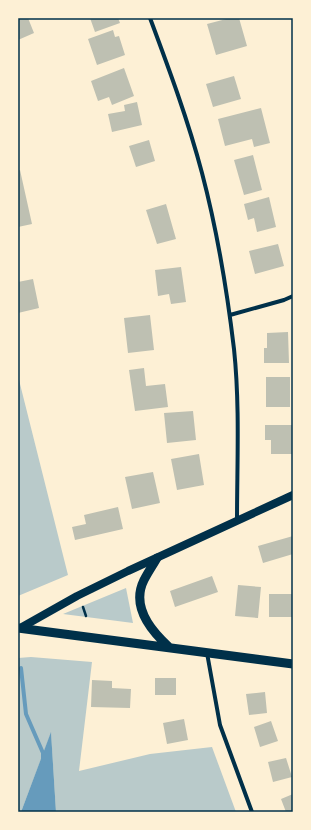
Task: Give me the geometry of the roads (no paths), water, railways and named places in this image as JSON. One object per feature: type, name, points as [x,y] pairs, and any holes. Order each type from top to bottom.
[{"type":"main road","points":[[20,627],[128,570],[158,558],[293,495]]},
{"type":"main road","points":[[158,558],[141,588],[140,605],[147,623],[169,647]]},
{"type":"main road","points":[[20,627],[293,664]]},
{"type":"street","points":[[150,18],[175,87],[202,173],[216,237],[230,315],[238,408],[237,521]]},
{"type":"street","points":[[230,315],[284,300],[293,296]]},
{"type":"street","points":[[207,652],[220,725],[252,812]]},
{"type":"water","points":[[51,732],[56,812],[21,812]]},
{"type":"waterway","points":[[21,668],[26,714],[43,753],[43,758]]}]
